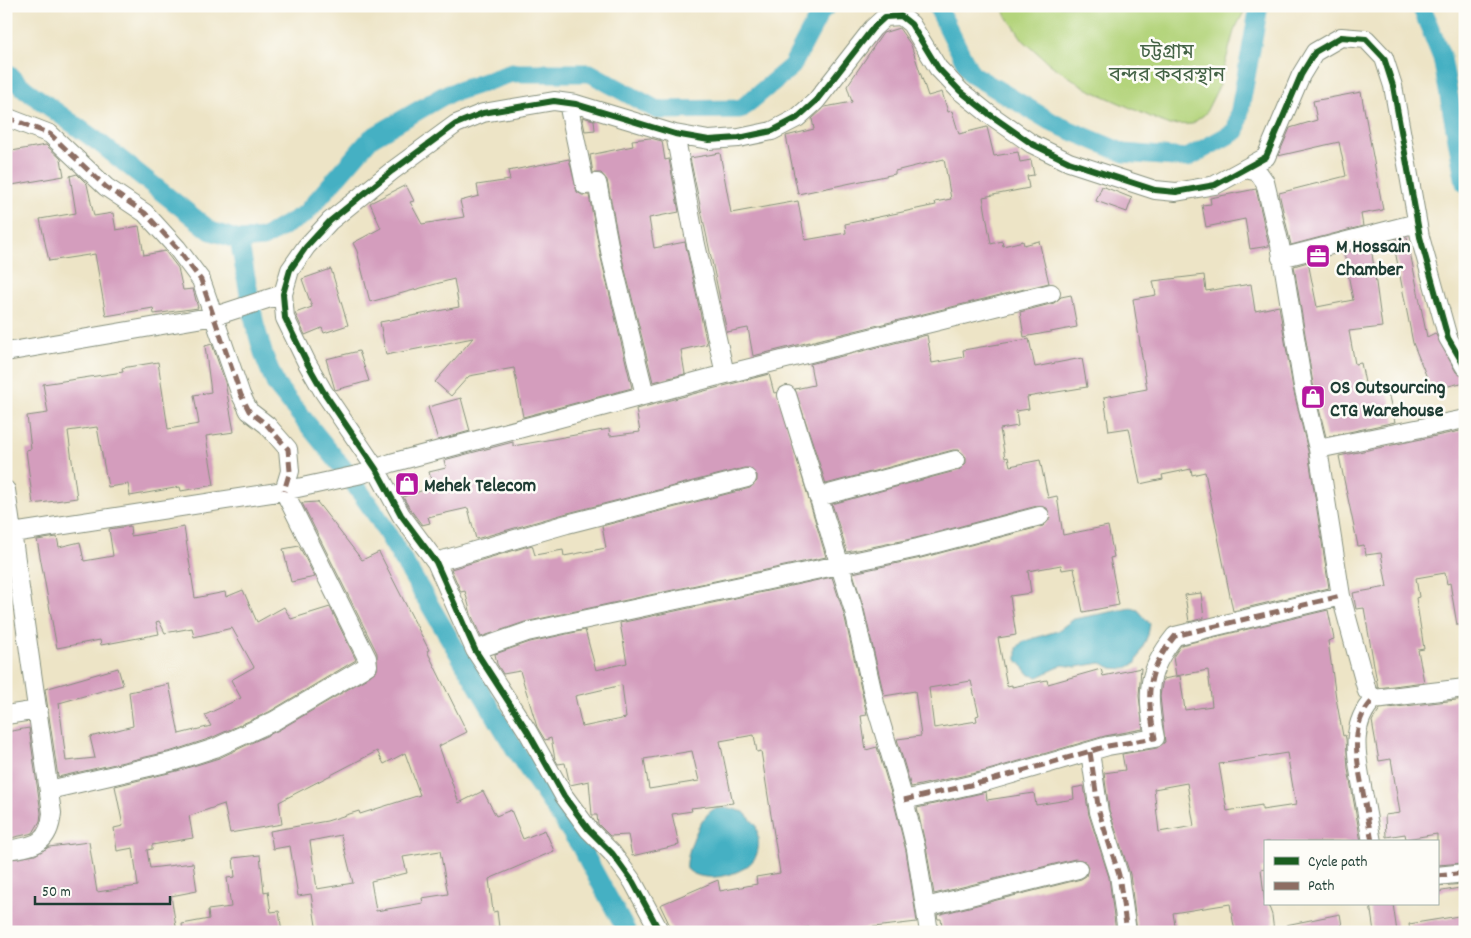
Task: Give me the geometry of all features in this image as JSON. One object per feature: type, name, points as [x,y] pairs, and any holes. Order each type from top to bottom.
[{"type":"street","points":[[6,352],[218,314],[276,296],[290,270],[306,247],[330,221],[392,171],[456,124],[484,113],[554,101],[605,111],[674,134],[709,140],[739,138],[772,131],[797,118],[816,101],[873,28],[885,17],[900,16],[911,24],[938,68],[960,91],[1032,144],[1069,162],[1147,187],[1176,192],[1216,185],[1266,157],[1301,76],[1315,52],[1341,37],[1366,39],[1384,58],[1393,86],[1417,223],[1448,338],[1465,367]]},
{"type":"street","points":[[568,103],[585,185],[597,183],[611,256],[645,395]]},
{"type":"street","points":[[6,117],[50,134],[106,187],[146,213],[202,280],[218,314],[241,395],[249,411],[267,425],[288,449],[290,471],[284,491],[367,658],[368,666],[274,721],[215,748],[175,761],[49,790]]},
{"type":"street","points":[[674,134],[725,374]]},
{"type":"street","points":[[1246,169],[1258,172],[1265,182],[1281,258],[1303,386],[1318,449],[1341,596],[1367,691],[1374,698]]},
{"type":"street","points":[[1281,258],[1417,223]]},
{"type":"street","points":[[9,534],[313,485],[369,472],[392,462],[725,374],[1051,293]]},
{"type":"street","points":[[276,296],[306,363],[369,472],[436,562],[475,650],[528,732],[564,796],[589,830],[612,852],[633,882],[660,932]]},
{"type":"street","points":[[787,395],[854,611],[875,703],[904,800],[916,849],[929,932]]},
{"type":"street","points":[[1318,449],[1465,419]]},
{"type":"street","points":[[818,497],[956,460]]},
{"type":"street","points":[[436,562],[495,543],[747,478]]},
{"type":"street","points":[[6,490],[9,534],[38,710],[52,813],[51,828],[46,836],[32,846],[6,850]]},
{"type":"street","points":[[475,650],[527,632],[918,548],[1040,516]]},
{"type":"street","points":[[904,800],[988,781],[1090,752],[1155,738],[1150,714],[1149,687],[1155,666],[1175,636],[1341,596]]},
{"type":"street","points":[[1372,840],[1355,746],[1357,727],[1362,714],[1374,698],[1465,688]]},
{"type":"street","points":[[6,715],[38,710]]},
{"type":"street","points":[[1090,752],[1100,812],[1119,875],[1127,932]]},
{"type":"street","points":[[926,907],[1078,869]]},
{"type":"street","points":[[1438,876],[1465,873]]},
{"type":"green space","name":"চট্টগ্রাম বন্দর কবরস্থান","points":[[1000,6],[1247,6],[1234,31],[1219,86],[1205,114],[1192,124],[1169,125],[1088,89],[1051,65],[1023,40]]},
{"type":"water","points":[[1131,608],[1138,610],[1150,624],[1148,635],[1136,663],[1125,669],[1112,668],[1101,663],[1076,667],[1063,665],[1038,677],[1030,675],[1017,660],[1017,648],[1022,642],[1057,631],[1074,619]]},
{"type":"water","points":[[730,808],[744,812],[756,825],[758,845],[756,856],[751,863],[734,873],[713,877],[703,877],[694,874],[687,869],[687,862],[694,836],[704,819],[714,809]]},
{"type":"building","points":[[899,28],[911,45],[928,96],[942,92],[948,112],[952,111],[959,134],[987,127],[994,156],[1018,152],[1020,162],[1031,160],[1034,175],[1027,176],[1029,188],[983,197],[991,244],[1002,241],[1003,246],[1023,241],[1024,245],[1039,241],[1049,283],[753,356],[748,328],[727,332],[690,158],[720,153],[731,213],[798,201],[805,240],[846,233],[845,224],[936,205],[935,202],[951,199],[944,159],[895,171],[895,174],[798,194],[786,136],[814,129],[812,119],[825,107],[852,102],[847,86],[883,33]]},
{"type":"building","points":[[1361,92],[1383,210],[1361,214],[1363,226],[1291,245],[1279,193],[1346,176],[1339,142],[1278,156],[1290,128],[1317,120],[1313,101]]},
{"type":"building","points":[[582,117],[594,120],[595,130],[585,131]]},
{"type":"building","points":[[650,138],[662,141],[665,160],[669,159],[679,212],[649,218],[654,248],[685,242],[707,344],[681,350],[685,374],[653,382],[621,254],[607,180],[601,173],[593,173],[590,155],[633,146],[632,140]]},
{"type":"building","points":[[46,145],[61,159],[64,176],[6,186],[6,152]]},
{"type":"building","points":[[569,159],[577,192],[582,195],[589,195],[601,258],[632,388],[523,417],[514,368],[469,376],[451,396],[435,382],[473,338],[386,355],[380,322],[459,307],[454,279],[370,302],[357,251],[353,243],[381,228],[370,203],[406,185],[414,201],[410,202],[422,224],[464,217],[460,201],[479,196],[477,185],[510,180],[508,171]]},
{"type":"building","points":[[77,174],[87,184],[94,216],[113,213],[116,230],[139,226],[144,255],[165,251],[178,268],[183,290],[193,289],[198,308],[154,314],[153,308],[106,316],[95,254],[49,261],[40,219],[76,213],[70,176]]},
{"type":"building","points":[[1102,186],[1132,198],[1127,212],[1096,201]]},
{"type":"building","points":[[1256,189],[1269,246],[1250,249],[1245,219],[1206,227],[1202,205],[1211,204],[1210,198]]},
{"type":"building","points":[[1407,237],[1427,337],[1435,333],[1456,372],[1465,378],[1465,382],[1432,390],[1413,343],[1393,240]]},
{"type":"building","points":[[1371,246],[1382,327],[1349,331],[1355,364],[1361,363],[1366,388],[1386,384],[1395,422],[1326,437],[1313,384],[1294,266],[1308,262],[1317,307],[1353,300],[1344,253]]},
{"type":"building","points":[[331,269],[348,325],[324,333],[322,328],[305,335],[295,313],[312,307],[302,279]]},
{"type":"building","points":[[1204,275],[1206,291],[1251,284],[1255,311],[1279,306],[1293,388],[1308,451],[1329,588],[1233,611],[1205,472],[1192,475],[1191,469],[1162,475],[1163,479],[1140,484],[1129,428],[1109,431],[1104,397],[1147,389],[1133,299],[1156,295],[1153,281]]},
{"type":"building","points":[[1071,295],[1077,327],[1024,337],[1020,312],[1054,303],[1061,297]]},
{"type":"building","points":[[927,335],[932,363],[964,357],[963,350],[1029,339],[1035,367],[1082,358],[1087,387],[1027,397],[1029,409],[1016,411],[1018,426],[1000,429],[1005,458],[1008,457],[1010,466],[1040,460],[1048,498],[1057,496],[1063,535],[1108,526],[1114,557],[1110,558],[1119,605],[1083,612],[1074,568],[1062,570],[1061,565],[1028,571],[1031,593],[1010,596],[1016,635],[998,638],[1007,686],[1012,685],[1012,687],[1047,680],[1048,684],[1101,669],[1103,676],[1141,668],[1139,696],[1143,729],[1105,736],[985,771],[911,787],[897,739],[921,736],[915,691],[884,696],[864,609],[853,573],[921,558],[1043,526],[1050,518],[1047,508],[1037,506],[916,538],[847,552],[832,504],[959,470],[966,463],[966,457],[959,450],[953,450],[826,484],[795,389],[814,385],[810,364]],"holes":[[[971,681],[979,715],[976,716],[977,721],[934,728],[929,688]]]},
{"type":"building","points":[[212,344],[225,382],[234,432],[206,436],[214,485],[181,491],[180,487],[130,496],[128,484],[108,487],[97,427],[68,431],[77,498],[33,504],[26,450],[31,449],[27,416],[48,413],[43,384],[123,372],[122,368],[158,362],[168,429],[199,424],[194,395],[211,392],[205,346]]},
{"type":"building","points":[[359,351],[369,381],[335,390],[326,359]]},
{"type":"building","points":[[769,374],[774,393],[777,392],[826,557],[525,622],[481,637],[471,614],[465,591],[461,592],[451,569],[532,545],[535,555],[563,550],[564,556],[606,548],[602,526],[750,488],[757,481],[757,475],[750,468],[744,468],[564,514],[476,539],[468,508],[428,517],[430,523],[422,525],[410,509],[403,497],[433,487],[429,472],[446,468],[444,460],[513,442],[513,446],[609,429],[610,436],[640,432],[636,409]]},
{"type":"building","points":[[461,398],[470,431],[438,440],[428,407]]},
{"type":"building","points":[[1465,430],[1465,625],[1457,625],[1450,583],[1447,584],[1445,573],[1416,578],[1419,597],[1416,598],[1424,649],[1418,650],[1424,682],[1378,688],[1364,608],[1356,609],[1353,593],[1387,587],[1381,553],[1366,555],[1364,545],[1358,546],[1339,456]]},
{"type":"building","points":[[317,502],[362,560],[379,552],[429,650],[427,651],[467,732],[439,746],[459,803],[483,791],[496,816],[511,810],[523,839],[545,830],[554,851],[489,879],[493,912],[497,911],[499,927],[470,932],[317,932],[311,894],[298,896],[290,846],[273,849],[270,831],[327,821],[359,811],[360,814],[420,795],[405,753],[384,764],[377,751],[279,802],[282,824],[230,833],[224,804],[189,816],[193,838],[152,845],[152,849],[147,850],[150,868],[193,863],[197,891],[171,896],[177,932],[92,932],[91,928],[55,932],[6,932],[6,860],[35,855],[49,847],[89,842],[97,892],[138,886],[133,848],[117,851],[114,828],[123,826],[115,786],[177,771],[219,758],[279,730],[367,678],[377,670],[377,653],[302,503]],"holes":[[[341,835],[353,883],[317,889],[310,841]],[[440,851],[448,894],[422,898],[423,903],[376,911],[371,881],[407,873],[403,857]]]},
{"type":"building","points":[[130,526],[131,536],[184,527],[195,598],[225,592],[226,597],[243,590],[257,622],[284,607],[291,619],[330,607],[356,660],[269,712],[211,738],[172,751],[58,777],[45,689],[118,668],[123,685],[59,703],[66,761],[95,758],[90,737],[133,726],[129,692],[169,684],[179,734],[211,726],[205,715],[241,698],[231,680],[254,667],[232,628],[194,637],[192,628],[165,633],[159,621],[156,622],[159,634],[101,645],[100,640],[57,648],[37,540],[57,537],[59,547],[80,542],[84,561],[113,556],[109,529]]},
{"type":"building","points":[[299,546],[315,577],[291,582],[283,549]]},
{"type":"building","points":[[832,577],[844,614],[867,715],[861,716],[866,750],[877,747],[894,803],[906,851],[917,922],[831,932],[811,932],[810,927],[781,932],[673,932],[660,905],[718,880],[720,891],[757,884],[756,877],[780,873],[761,751],[757,752],[754,735],[720,741],[733,803],[691,808],[692,811],[672,814],[679,845],[632,856],[628,835],[610,836],[598,824],[597,815],[592,815],[589,781],[570,785],[565,763],[558,764],[555,759],[551,738],[545,740],[537,727],[520,671],[503,674],[497,664],[495,654],[530,642],[585,630],[596,670],[627,663],[620,623]],"holes":[[[622,685],[626,718],[582,727],[575,696]],[[692,751],[699,781],[649,789],[644,759]]]},
{"type":"building","points":[[1201,593],[1204,618],[1189,622],[1185,595]]},
{"type":"building","points":[[1328,610],[1334,639],[1328,641],[1336,698],[1343,736],[1345,735],[1346,739],[1348,769],[1361,840],[1264,840],[1264,868],[1261,869],[1264,906],[1269,906],[1274,932],[1235,932],[1230,904],[1173,913],[1176,932],[1137,932],[1130,874],[1109,810],[1104,773],[1125,770],[1122,754],[1157,748],[1165,742],[1160,696],[1163,679],[1180,676],[1185,710],[1212,706],[1208,670],[1176,676],[1173,657],[1181,645]],"holes":[[[1287,753],[1296,805],[1262,810],[1262,805],[1227,811],[1219,764]],[[1187,783],[1194,826],[1159,832],[1154,789]]]},
{"type":"building","points":[[1465,699],[1465,863],[1438,865],[1437,834],[1406,839],[1405,834],[1386,837],[1385,815],[1400,813],[1391,759],[1379,761],[1372,721],[1380,709]]},
{"type":"building","points":[[29,728],[41,813],[40,821],[33,833],[6,839],[6,732]]},
{"type":"building","points":[[1084,786],[1089,815],[1109,877],[1116,932],[943,932],[941,919],[938,919],[937,915],[1081,879],[1086,876],[1088,867],[1085,861],[1075,859],[934,894],[917,808],[986,792],[987,800],[1034,793],[1036,805],[1074,799],[1073,788]]},
{"type":"building","points":[[260,855],[264,892],[268,891],[271,912],[279,911],[282,932],[183,932],[182,924],[209,919],[208,910],[231,907],[227,878],[235,877],[233,858]]},
{"type":"building","points":[[1465,884],[1465,887],[1438,892],[1438,886]]},
{"type":"building","points":[[1370,906],[1393,906],[1397,932],[1374,932]]},
{"type":"building","points":[[1340,914],[1343,932],[1287,932],[1286,925]]},
{"type":"building","points":[[1465,915],[1465,932],[1410,932],[1409,924]]},
{"type":"waterway","points":[[6,72],[26,90],[101,144],[211,231],[239,240],[263,238],[305,214],[371,138],[443,96],[512,73],[590,73],[657,110],[741,109],[792,66],[821,11],[827,6]]},
{"type":"waterway","points":[[937,6],[971,74],[1055,124],[1124,153],[1187,158],[1236,131],[1259,6]]},
{"type":"waterway","points":[[1421,6],[1442,58],[1465,183]]},
{"type":"waterway","points":[[239,240],[255,325],[264,356],[276,385],[343,468],[377,516],[519,756],[579,844],[627,932]]},
{"type":"marked path","points":[[6,117],[50,134],[106,187],[145,213],[177,248],[201,280],[241,395],[249,411],[267,425],[288,449],[290,471],[284,491]]},
{"type":"marked path","points":[[904,800],[988,781],[1108,746],[1155,738],[1150,708],[1151,684],[1158,661],[1175,636],[1341,596]]},
{"type":"marked path","points":[[1372,840],[1356,743],[1360,720],[1374,699]]},
{"type":"marked path","points":[[1090,752],[1099,812],[1119,875],[1127,932]]},
{"type":"marked path","points":[[1438,876],[1465,873]]},
{"type":"cycle path","points":[[660,932],[633,882],[612,853],[589,830],[564,796],[528,732],[475,650],[436,562],[401,515],[376,469],[323,391],[285,318],[283,294],[290,270],[306,247],[330,221],[392,171],[456,124],[483,113],[554,101],[576,104],[675,134],[709,140],[739,138],[772,131],[797,118],[816,101],[873,28],[885,17],[901,16],[911,24],[938,68],[960,91],[1032,144],[1069,162],[1155,190],[1176,192],[1215,185],[1266,157],[1301,75],[1315,52],[1341,37],[1366,39],[1384,58],[1393,86],[1420,237],[1448,338],[1465,367]]},
{"type":"place","name":"M Hossain Chamber","points":[[1318,256]]},
{"type":"place","name":"OS Outsourcing CTG Warehouse","points":[[1313,397]]},
{"type":"place","name":"Mehek Telecom","points":[[407,484]]}]
